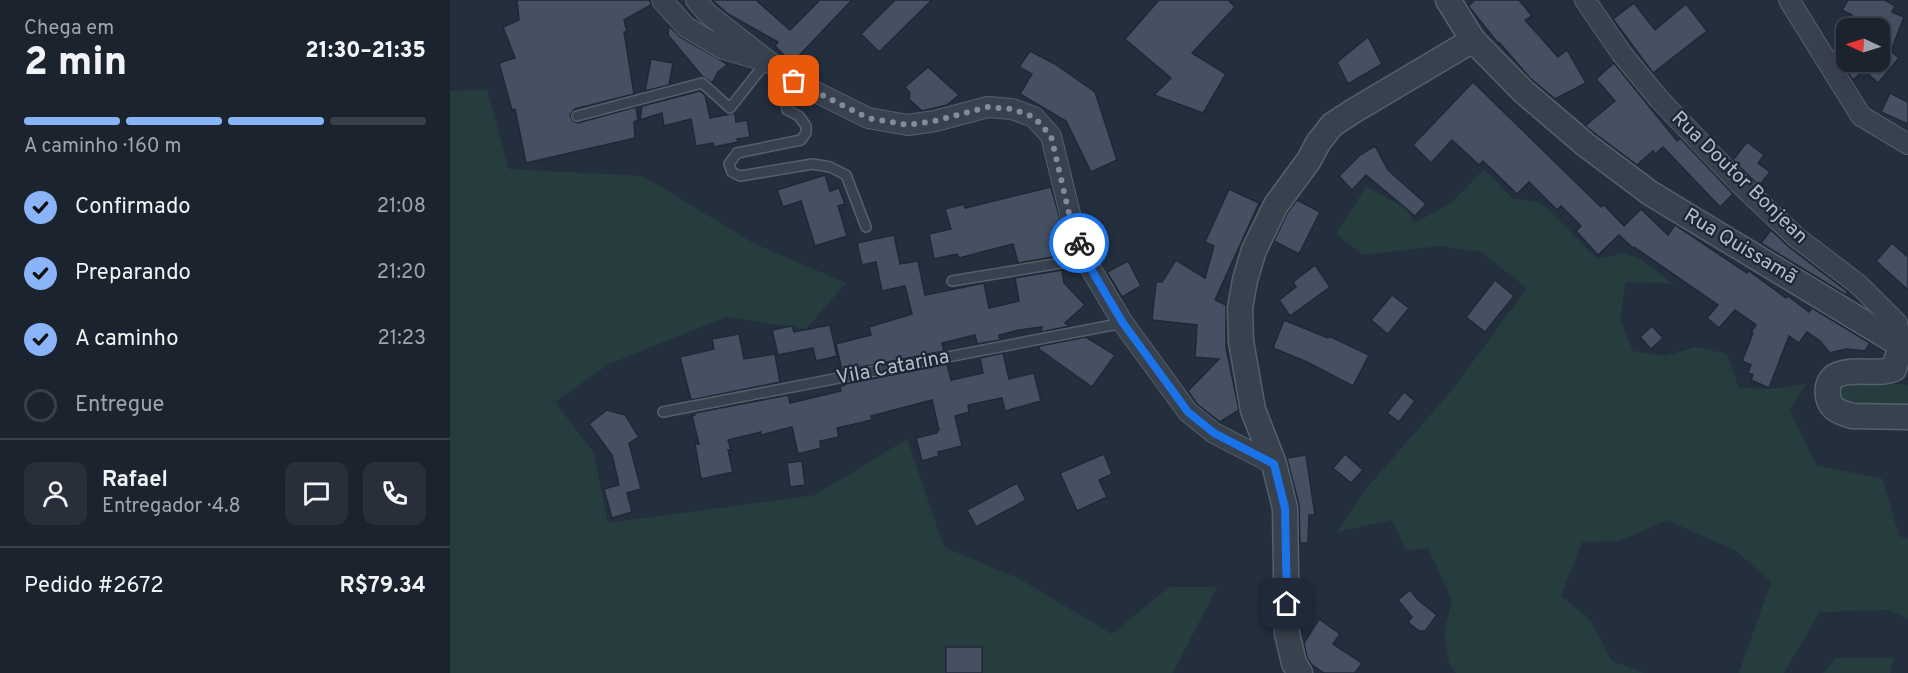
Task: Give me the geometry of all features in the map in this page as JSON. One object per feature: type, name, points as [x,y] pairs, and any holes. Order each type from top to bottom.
[{"type":"street","points":[[662,0],[686,27],[723,49],[767,61]]},
{"type":"street","points":[[696,0],[708,14],[794,81],[868,118],[908,125],[935,121],[988,107],[1012,109],[1034,117],[1051,136],[1072,226],[1085,259],[1123,323],[1188,412],[1214,433],[1274,464]]},
{"type":"street","name":"Rua Quissamã","points":[[1448,0],[1473,40],[1532,99],[1586,145],[1650,193],[1902,332]]},
{"type":"street","name":"Rua Doutor Bonjean","points":[[1585,0],[1622,54],[1659,99],[1739,183],[1796,237],[1859,285],[1902,332]]},
{"type":"street","points":[[1789,0],[1861,116],[1908,144]]},
{"type":"street","points":[[1300,673],[1294,663],[1287,633],[1285,508],[1274,464],[1253,410],[1241,342],[1240,308],[1254,250],[1276,205],[1332,125],[1473,40]]},
{"type":"street","points":[[1902,332],[1894,369],[1884,373],[1849,372],[1835,375],[1827,389],[1828,398],[1834,408],[1852,416],[1908,417]]},
{"type":"lane","points":[[577,116],[702,83],[730,108],[767,61]]},
{"type":"lane","points":[[794,81],[786,95],[788,110],[799,116],[806,126],[806,133],[801,140],[737,153],[729,164],[732,172],[740,176],[813,164],[830,167],[846,176],[866,227]]},
{"type":"lane","points":[[952,281],[1085,259]]},
{"type":"lane","name":"Vila Catarina","points":[[663,412],[1123,323]]},
{"type":"green space","points":[[487,90],[509,169],[643,176],[755,244],[846,283],[806,329],[726,317],[609,364],[555,402],[594,453],[608,523],[815,495],[907,439],[944,547],[1020,579],[1112,634],[1169,587],[1217,587],[1173,673],[450,673],[450,91]]},
{"type":"green space","points":[[1484,169],[1513,199],[1539,202],[1547,208],[1597,259],[1623,253],[1641,259],[1673,284],[1626,282],[1620,320],[1633,351],[1665,356],[1696,347],[1727,354],[1739,388],[1770,389],[1806,384],[1790,410],[1816,465],[1883,479],[1899,536],[1908,539],[1908,619],[1889,610],[1820,612],[1784,673],[1739,673],[1771,582],[1736,551],[1667,520],[1619,541],[1582,542],[1561,596],[1591,621],[1612,661],[1644,673],[1456,673],[1449,663],[1444,633],[1452,600],[1428,548],[1406,550],[1392,520],[1337,532],[1365,490],[1452,390],[1527,288],[1481,252],[1441,246],[1363,255],[1336,234],[1366,187],[1405,207],[1415,223],[1452,202]]},
{"type":"green space","points":[[1854,380],[1908,385],[1908,408],[1848,405],[1841,399],[1840,385]]},
{"type":"green space","points":[[1836,658],[1894,658],[1890,673],[1823,673]]},
{"type":"building","points":[[517,0],[650,0],[651,5],[624,20],[634,94],[575,109],[570,115],[573,121],[578,123],[636,107],[638,120],[634,122],[635,138],[526,163],[515,109],[512,110],[499,63],[515,58],[503,27],[519,20]]},
{"type":"building","points":[[712,0],[756,0],[790,30],[820,0],[852,0],[792,63],[775,46],[778,42],[728,14]]},
{"type":"building","points":[[895,0],[932,0],[879,52],[861,34]]},
{"type":"building","points":[[1159,0],[1228,0],[1235,7],[1192,53],[1226,74],[1203,113],[1154,95],[1171,78],[1125,39]]},
{"type":"building","points":[[1475,0],[1519,0],[1532,16],[1525,20],[1558,57],[1567,50],[1586,83],[1555,99],[1530,78],[1468,6]]},
{"type":"building","points":[[1848,0],[1885,0],[1895,6],[1892,12],[1904,17],[1891,51],[1899,58],[1890,69],[1890,18],[1850,18],[1852,15],[1842,10]]},
{"type":"building","points":[[1634,3],[1655,30],[1686,4],[1707,31],[1653,73],[1613,19]]},
{"type":"building","points":[[669,26],[680,37],[727,65],[718,72],[712,83],[702,76],[668,35]]},
{"type":"building","points":[[1368,37],[1382,64],[1348,84],[1337,62]]},
{"type":"building","points":[[1030,51],[1055,64],[1095,92],[1117,160],[1091,172],[1066,121],[1020,94],[1032,74],[1019,67]]},
{"type":"building","points":[[651,59],[673,63],[669,85],[645,91]]},
{"type":"building","points":[[1614,63],[1677,141],[1680,138],[1733,194],[1720,207],[1663,147],[1655,154],[1653,151],[1637,165],[1585,126],[1615,101],[1596,79]]},
{"type":"building","points":[[928,67],[959,95],[947,105],[922,111],[909,99],[910,93],[905,87]]},
{"type":"building","points":[[1848,72],[1862,72],[1853,80]]},
{"type":"building","points":[[1866,72],[1887,72],[1878,83]]},
{"type":"building","points":[[1473,82],[1601,207],[1604,205],[1624,226],[1641,209],[1668,235],[1675,225],[1747,273],[1749,271],[1786,298],[1788,296],[1809,312],[1812,308],[1870,343],[1865,351],[1846,349],[1830,353],[1820,341],[1807,332],[1799,343],[1789,336],[1769,388],[1751,380],[1753,375],[1748,373],[1751,365],[1742,361],[1753,333],[1751,332],[1756,325],[1735,310],[1719,328],[1707,318],[1718,305],[1633,248],[1619,235],[1598,255],[1576,231],[1581,226],[1561,206],[1557,210],[1529,182],[1517,194],[1483,161],[1479,165],[1452,140],[1431,163],[1413,145]]},
{"type":"building","points":[[700,91],[705,95],[710,118],[735,113],[736,122],[747,120],[750,137],[714,147],[713,143],[696,146],[691,119],[664,126],[662,113],[640,120],[642,106]]},
{"type":"building","points":[[1890,93],[1908,102],[1908,124],[1881,112]]},
{"type":"building","points":[[1747,142],[1764,155],[1758,163],[1770,172],[1759,186],[1733,160]]},
{"type":"building","points":[[1375,146],[1388,170],[1426,204],[1415,216],[1366,175],[1352,190],[1339,176],[1360,155]]},
{"type":"building","points":[[825,175],[830,191],[839,188],[845,204],[838,206],[847,236],[815,246],[801,201],[783,207],[777,190]]},
{"type":"building","points":[[1051,187],[1069,251],[1058,254],[1059,256],[1018,263],[1013,244],[959,258],[957,254],[934,259],[929,234],[951,229],[945,209],[964,204],[965,208]]},
{"type":"building","points":[[1229,189],[1259,203],[1215,300],[1226,305],[1226,348],[1239,410],[1220,422],[1197,404],[1188,391],[1219,359],[1195,357],[1197,325],[1152,320],[1156,282],[1162,282],[1176,260],[1205,278],[1214,246],[1205,242]]},
{"type":"building","points":[[1297,200],[1320,212],[1299,254],[1274,241],[1288,212]]},
{"type":"building","points":[[1771,230],[1789,247],[1848,292],[1846,295],[1761,243]]},
{"type":"building","points":[[894,235],[900,264],[918,261],[925,295],[984,283],[989,308],[1019,301],[1015,278],[1062,270],[1064,283],[1085,305],[1065,323],[1070,326],[1041,332],[1042,327],[1019,330],[999,335],[1000,340],[977,344],[975,335],[942,343],[944,351],[842,371],[836,344],[871,335],[869,327],[912,314],[905,286],[882,291],[876,262],[862,265],[857,243]]},
{"type":"building","points":[[1892,243],[1908,257],[1908,290],[1876,261]]},
{"type":"building","points":[[1128,261],[1141,286],[1122,297],[1107,272]]},
{"type":"building","points":[[1315,265],[1330,287],[1290,316],[1279,300],[1296,287],[1293,282]]},
{"type":"building","points":[[1495,280],[1514,296],[1485,332],[1466,317]]},
{"type":"building","points":[[1392,295],[1409,308],[1388,334],[1371,320]]},
{"type":"building","points":[[1284,320],[1328,338],[1329,336],[1369,355],[1353,386],[1307,362],[1273,348]]},
{"type":"building","points":[[830,325],[837,356],[816,361],[813,348],[778,355],[772,330],[792,326],[794,332]]},
{"type":"building","points":[[1652,326],[1663,338],[1651,349],[1640,337]]},
{"type":"building","points":[[739,334],[744,359],[775,354],[780,382],[691,400],[680,357],[714,349],[712,339]]},
{"type":"building","points":[[1086,337],[1115,355],[1092,387],[1039,349],[1040,346]]},
{"type":"building","points":[[1003,353],[1009,379],[1034,373],[1041,401],[1005,411],[1002,398],[968,405],[969,412],[955,416],[962,446],[938,452],[939,456],[922,461],[916,438],[937,433],[939,430],[932,400],[871,416],[872,420],[837,428],[839,437],[820,441],[821,448],[798,454],[792,427],[728,440],[733,472],[701,479],[695,444],[699,444],[692,416],[695,415],[694,413],[788,395],[790,403],[841,391],[840,387],[845,384],[947,364],[951,380],[983,373],[980,358]]},
{"type":"building","points":[[1404,392],[1415,401],[1399,422],[1387,413]]},
{"type":"building","points":[[607,410],[625,415],[639,437],[629,443],[641,489],[627,493],[632,512],[612,518],[604,489],[619,485],[612,455],[589,424]]},
{"type":"building","points":[[1104,454],[1112,474],[1099,480],[1107,497],[1077,511],[1060,473]]},
{"type":"building","points":[[1345,454],[1363,470],[1351,483],[1333,468]]},
{"type":"building","points":[[1306,455],[1315,515],[1309,515],[1308,543],[1300,543],[1299,505],[1287,458]]},
{"type":"building","points":[[802,461],[805,485],[790,487],[787,463]]},
{"type":"building","points":[[1017,483],[1026,500],[976,527],[967,510]]},
{"type":"building","points":[[1410,590],[1418,600],[1437,615],[1425,631],[1419,631],[1408,622],[1412,617],[1398,600]]},
{"type":"building","points":[[1319,619],[1340,634],[1333,644],[1362,663],[1355,673],[1324,673],[1312,665],[1307,658],[1304,643]]},
{"type":"building","points":[[946,647],[982,647],[982,673],[946,673]]},
{"type":"way so far","points":[[794,81],[868,118],[908,125],[935,121],[988,107],[1012,109],[1034,117],[1051,136],[1060,166],[1072,226],[1079,243]]},
{"type":"route","points":[[1079,243],[1085,259],[1123,323],[1188,412],[1214,433],[1274,464],[1285,508],[1287,604]]}]
